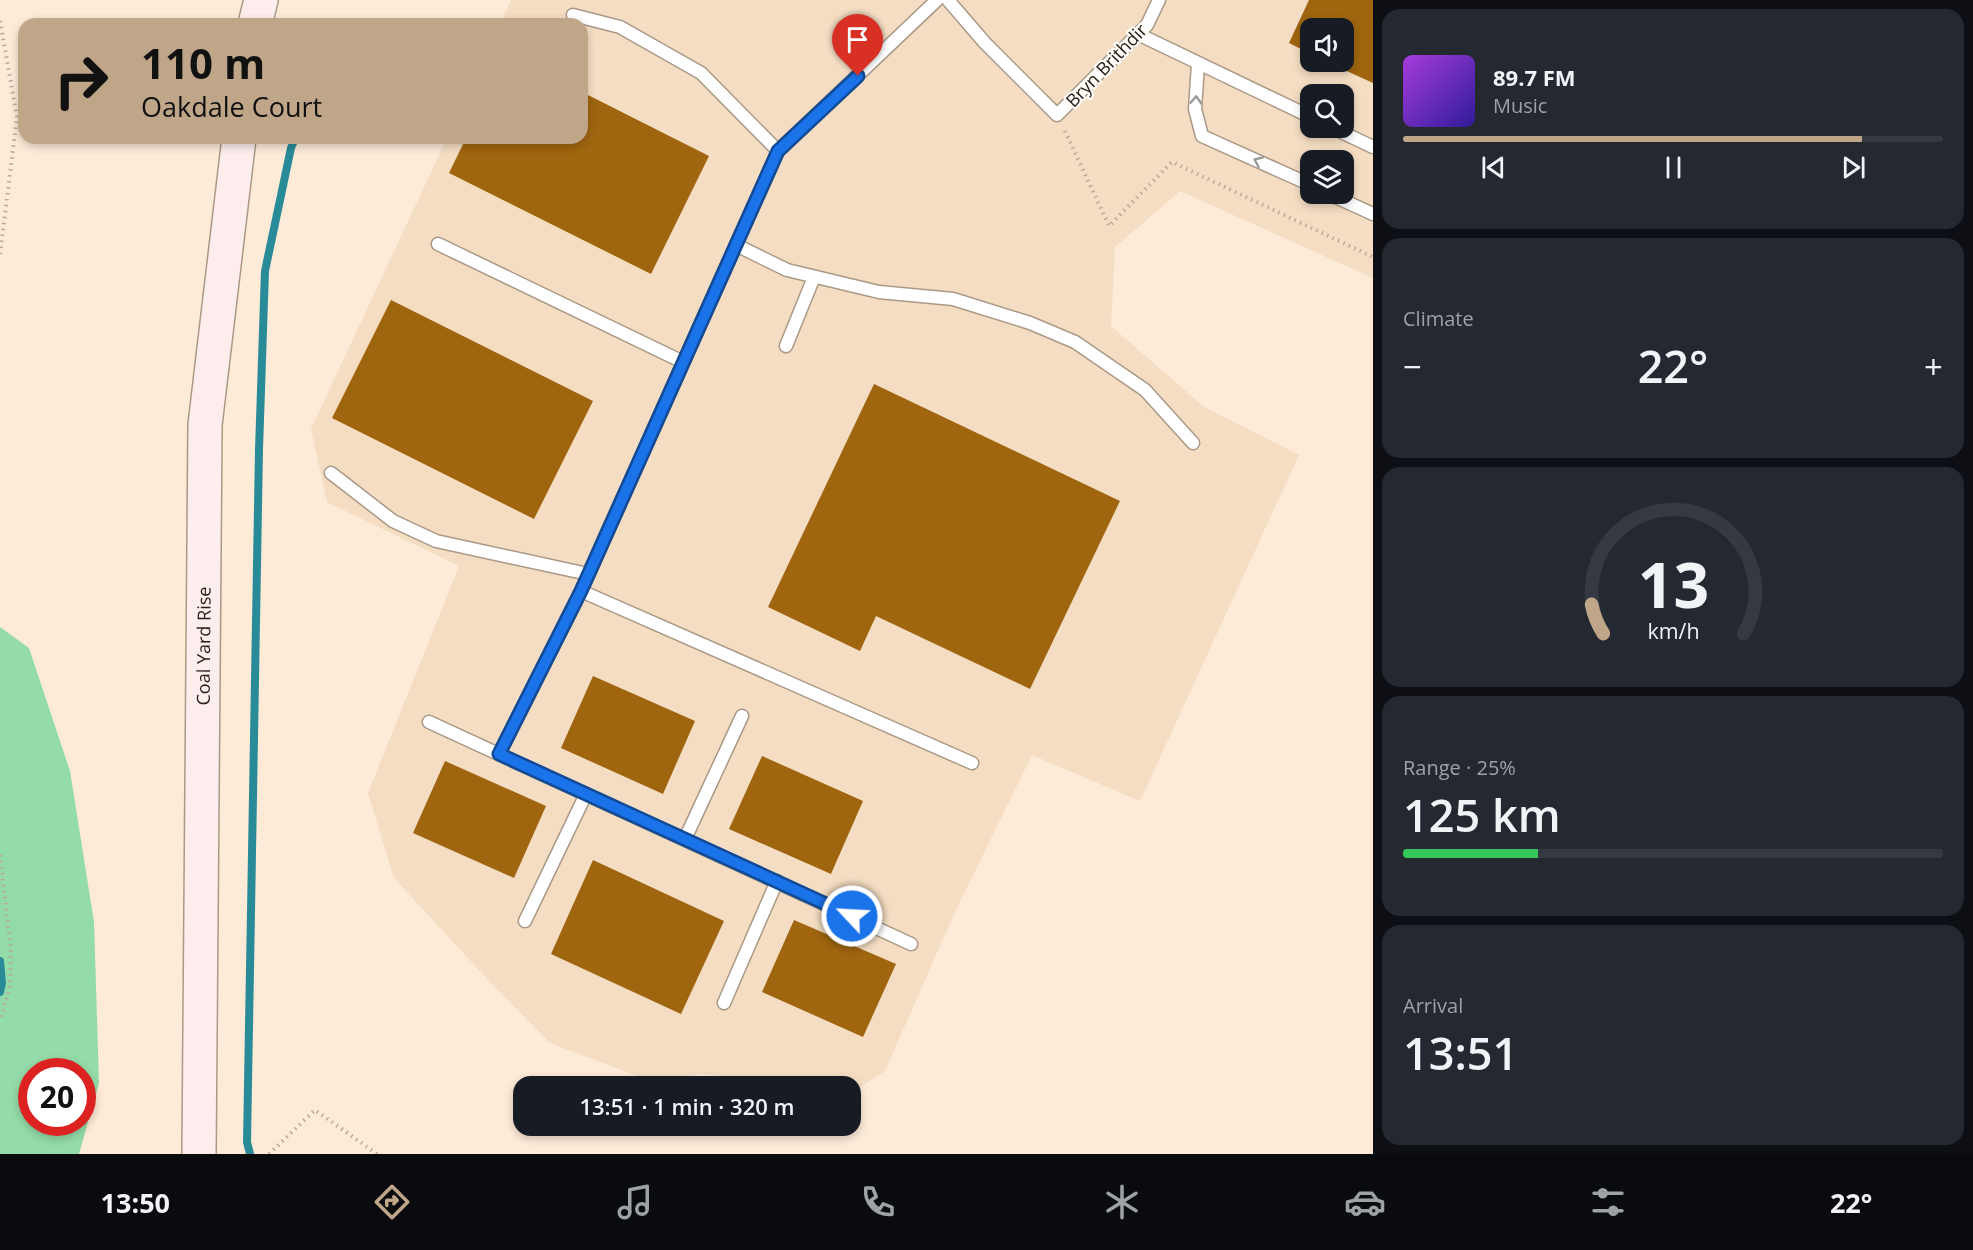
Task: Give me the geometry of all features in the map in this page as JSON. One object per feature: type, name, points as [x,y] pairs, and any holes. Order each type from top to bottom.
[{"type":"main road","points":[[256,18],[261,0]]},
{"type":"main road","name":"Coal Yard Rise","points":[[199,1154],[205,425],[238,144]]},
{"type":"lane","points":[[499,754],[581,591],[778,151],[937,0]]},
{"type":"lane","name":"Bryn Brithdir","points":[[948,0],[985,43],[1057,115],[1147,25],[1158,0]]},
{"type":"lane","points":[[573,15],[585,18]]},
{"type":"lane","points":[[588,19],[620,27],[701,73],[778,151]]},
{"type":"lane","points":[[1138,34],[1300,112]]},
{"type":"lane","points":[[1198,64],[1195,109],[1202,136],[1300,180]]},
{"type":"lane","points":[[1354,138],[1373,147]]},
{"type":"lane","points":[[1351,204],[1373,214]]},
{"type":"lane","points":[[438,244],[683,362]]},
{"type":"lane","points":[[736,245],[787,270],[879,292],[953,299],[1075,342],[1145,390],[1193,443]]},
{"type":"lane","points":[[786,346],[814,277]]},
{"type":"lane","points":[[331,473],[393,521],[436,541],[588,574]]},
{"type":"lane","points":[[581,591],[972,763]]},
{"type":"lane","points":[[685,839],[742,716]]},
{"type":"lane","points":[[429,722],[911,944]]},
{"type":"lane","points":[[525,921],[586,794]]},
{"type":"lane","points":[[724,1003],[777,881]]},
{"type":"path","points":[[0,21],[17,117],[0,255]]},
{"type":"path","points":[[1057,115],[1109,226],[1172,162],[1373,257]]},
{"type":"path","points":[[0,855],[11,953],[10,986],[0,1021]]},
{"type":"path","points":[[268,1154],[315,1110],[377,1154]]},
{"type":"shaded area","points":[[511,0],[1373,0],[1373,278],[1180,191],[1115,247],[1111,326],[1204,407],[1299,455],[1140,801],[1032,755],[955,912],[885,1071],[861,1087],[861,1076],[698,1074],[692,1076],[637,1076],[550,1043],[394,878],[368,793],[459,566],[327,502],[311,429],[444,144],[588,144],[588,18],[503,18]]},
{"type":"green space","points":[[0,627],[29,648],[70,771],[94,922],[99,1083],[96,1094],[96,1058],[18,1058],[18,1136],[84,1136],[79,1154],[0,1154]]},
{"type":"building","points":[[1309,0],[1373,0],[1373,83],[1349,72],[1354,72],[1354,18],[1301,18]]},
{"type":"building","points":[[1300,19],[1300,48],[1289,43]]},
{"type":"building","points":[[588,95],[709,156],[651,274],[449,173],[463,144],[588,144]]},
{"type":"building","points":[[391,300],[593,401],[534,519],[332,418]]},
{"type":"building","points":[[874,384],[1120,501],[1030,689],[876,616],[860,651],[768,607]]},
{"type":"building","points":[[593,676],[695,721],[663,794],[561,748]]},
{"type":"building","points":[[762,756],[863,801],[831,874],[729,829]]},
{"type":"building","points":[[445,761],[546,806],[514,878],[413,833]]},
{"type":"building","points":[[593,860],[724,921],[681,1014],[551,954]]},
{"type":"building","points":[[794,920],[896,964],[863,1037],[762,992]]},
{"type":"waterway","points":[[250,1154],[247,1142],[259,449],[265,271],[293,144]]},
{"type":"waterway","points":[[0,961],[2,983],[0,992]]},
{"type":"route","points":[[852,916],[499,754],[581,591],[778,151],[858,76]]}]
